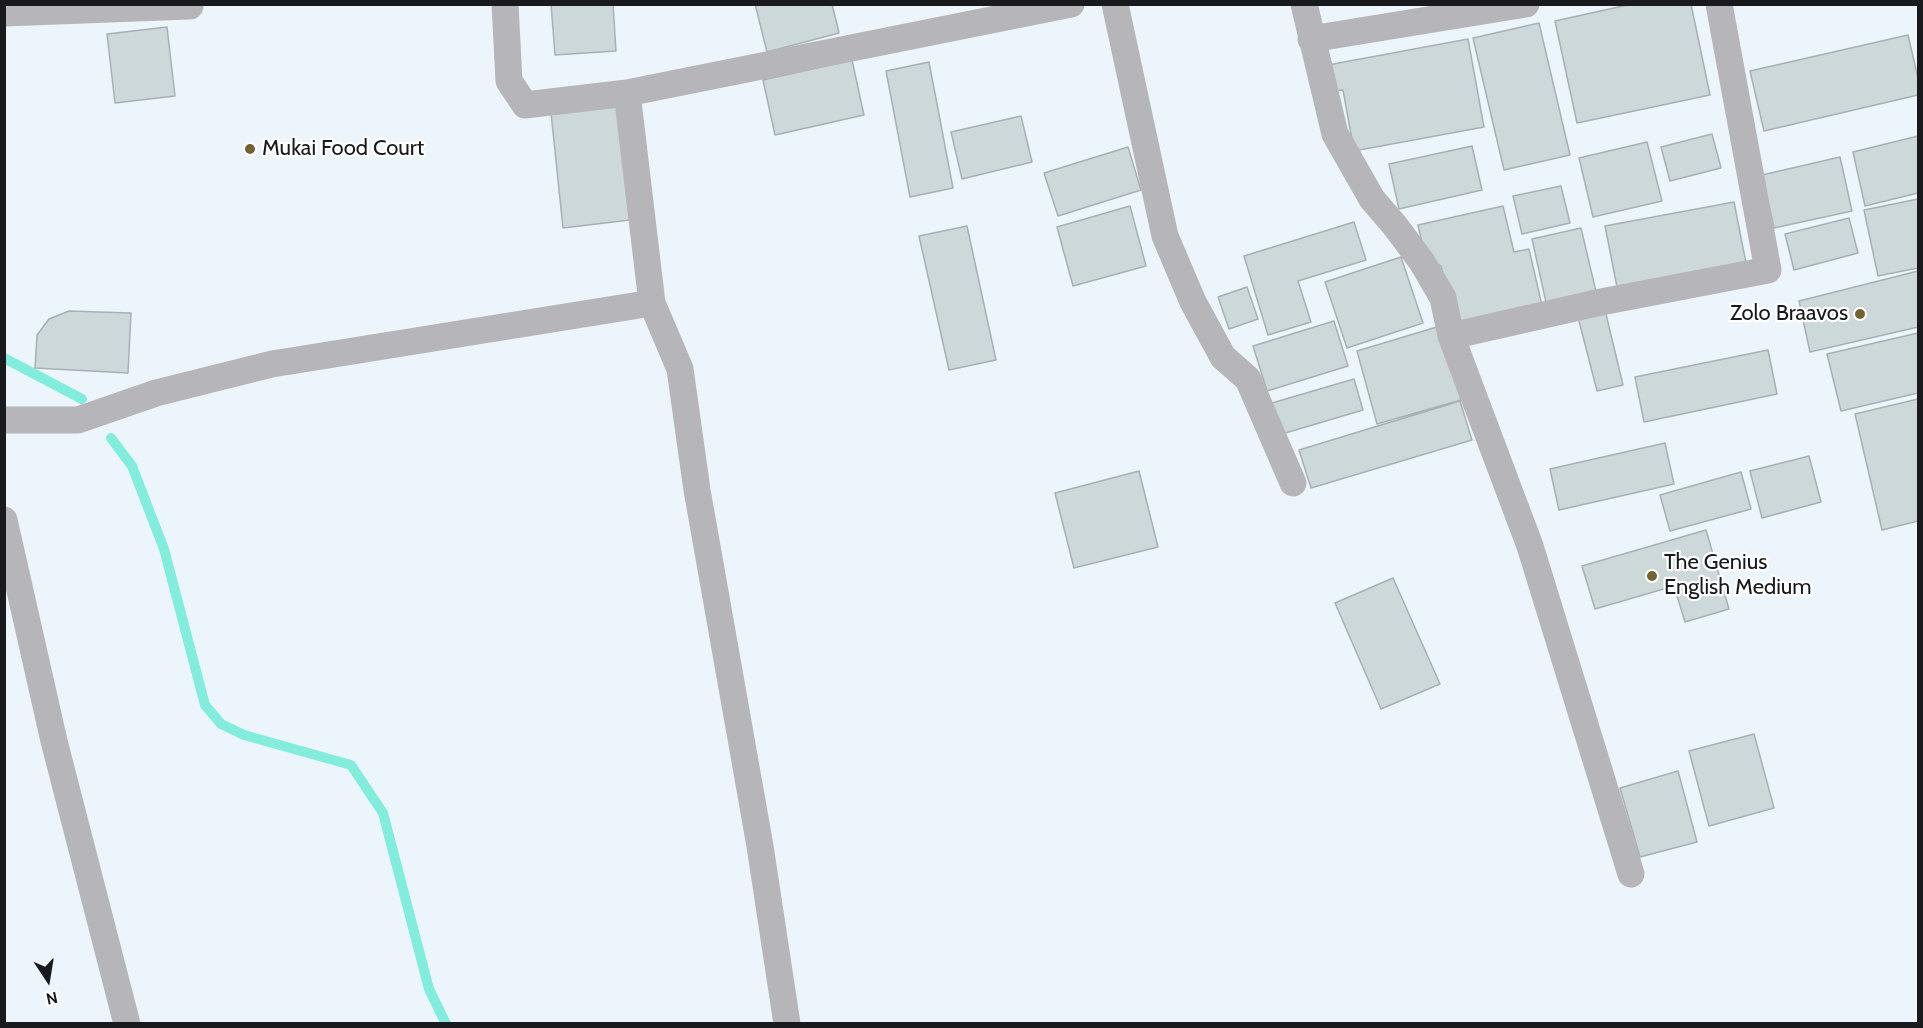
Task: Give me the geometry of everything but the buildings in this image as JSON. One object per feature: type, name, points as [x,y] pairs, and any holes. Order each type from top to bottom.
[{"type":"street","points":[[505,4],[509,81],[525,105],[627,93],[1071,4]]},
{"type":"street","points":[[1115,4],[1164,236],[1193,302],[1223,357],[1248,379],[1293,483]]},
{"type":"street","points":[[1304,4],[1335,134],[1372,199],[1422,262],[1443,298],[1451,336],[1530,546],[1631,874]]},
{"type":"street","points":[[1311,39],[1526,4]]},
{"type":"street","points":[[1451,336],[1601,302],[1768,270],[1719,4]]},
{"type":"street","points":[[4,13],[190,6]]},
{"type":"street","points":[[627,93],[652,303],[680,369],[697,490],[760,846],[788,1023]]},
{"type":"street","points":[[4,420],[78,420],[156,393],[272,364],[652,303]]},
{"type":"street","points":[[4,520],[54,741],[127,1023]]},
{"type":"waterway","points":[[4,358],[82,399]]},
{"type":"waterway","points":[[111,438],[132,466],[164,549],[205,705],[221,724],[244,735],[351,765],[383,813],[429,989],[446,1024]]},
{"type":"place","name":"Mukai Food Court","points":[[250,149]]},
{"type":"place","name":"Zolo Braavos","points":[[1860,314]]},
{"type":"place","name":"The Genius English Medium","points":[[1652,576]]}]
